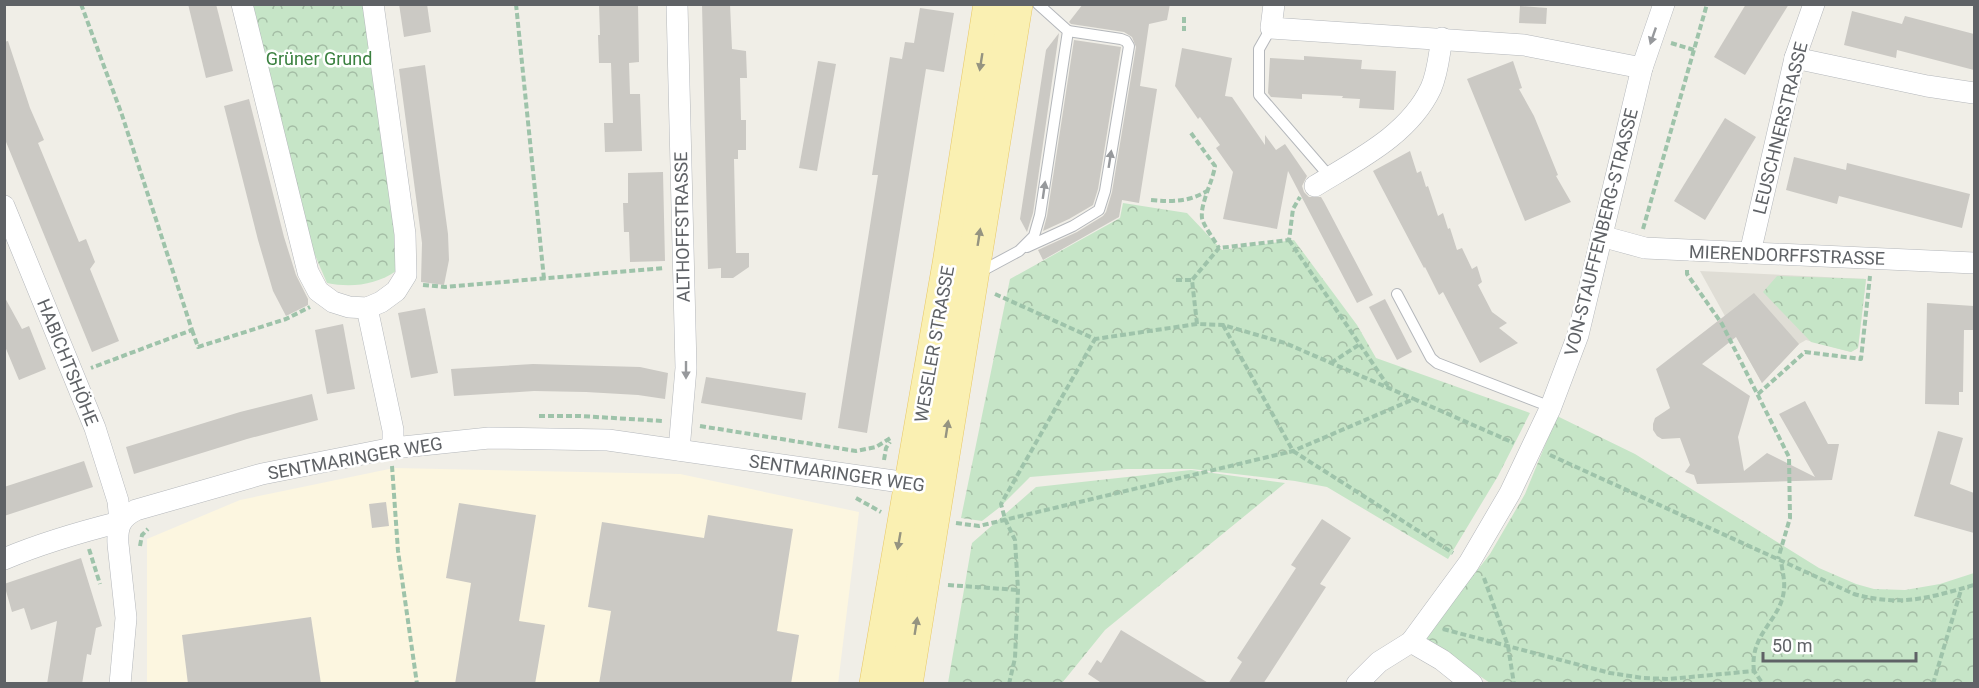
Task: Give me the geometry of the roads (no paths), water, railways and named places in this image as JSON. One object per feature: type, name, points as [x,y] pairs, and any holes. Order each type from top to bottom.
[{"type":"main road","name":"WESELER STRASSE","points":[[906,684],[923,485],[949,264],[990,4]]},
{"type":"main road","name":"WESELER STRASSE","points":[[876,684],[923,485],[983,285],[1016,4]]},
{"type":"street","points":[[242,4],[308,272],[318,291],[333,302],[349,307],[367,308],[389,296],[402,283],[406,274],[405,234],[373,4]]},
{"type":"street","name":"ALTHOFFSTRASSE","points":[[677,4],[686,368],[686,392],[679,450]]},
{"type":"street","points":[[1274,4],[1271,28],[1524,45],[1642,68]]},
{"type":"street","name":"VON-STAUFFENBERG-STRASSE","points":[[1357,684],[1379,662],[1411,642],[1469,563],[1510,493],[1551,407],[1578,335],[1642,68],[1664,4]]},
{"type":"street","name":"LEUSCHNERSTRASSE","points":[[1750,253],[1796,58],[1814,4]]},
{"type":"street","points":[[1323,181],[1385,143],[1418,109],[1431,88],[1442,38]]},
{"type":"street","points":[[1796,58],[1927,86],[1974,93]]},
{"type":"street","name":"HABICHTSHÖHE","points":[[4,206],[95,428],[118,501],[120,522]]},
{"type":"street","name":"MIERENDORFFSTRASSE","points":[[1601,236],[1638,247],[1687,251],[1974,263]]},
{"type":"street","points":[[367,308],[393,430],[396,460]]},
{"type":"street","name":"SENTMARINGER WEG","points":[[4,559],[37,545],[120,522],[136,510],[262,474],[396,460],[472,439],[608,440],[923,485]]},
{"type":"street","points":[[120,522],[117,534],[126,618],[120,684]]},
{"type":"street","points":[[1411,642],[1442,660],[1472,684]]},
{"type":"lane","points":[[1019,251],[1099,210],[1106,191],[1129,46],[1121,39],[1068,31],[1038,4]]},
{"type":"lane","points":[[1271,28],[1259,49],[1259,95],[1323,181]]},
{"type":"lane","points":[[983,285],[1034,236],[1040,215],[1068,31]]},
{"type":"lane","points":[[1397,294],[1431,358],[1437,363],[1551,407]]},
{"type":"park label","name":"Grüner Grund","points":[[319,58]]}]
